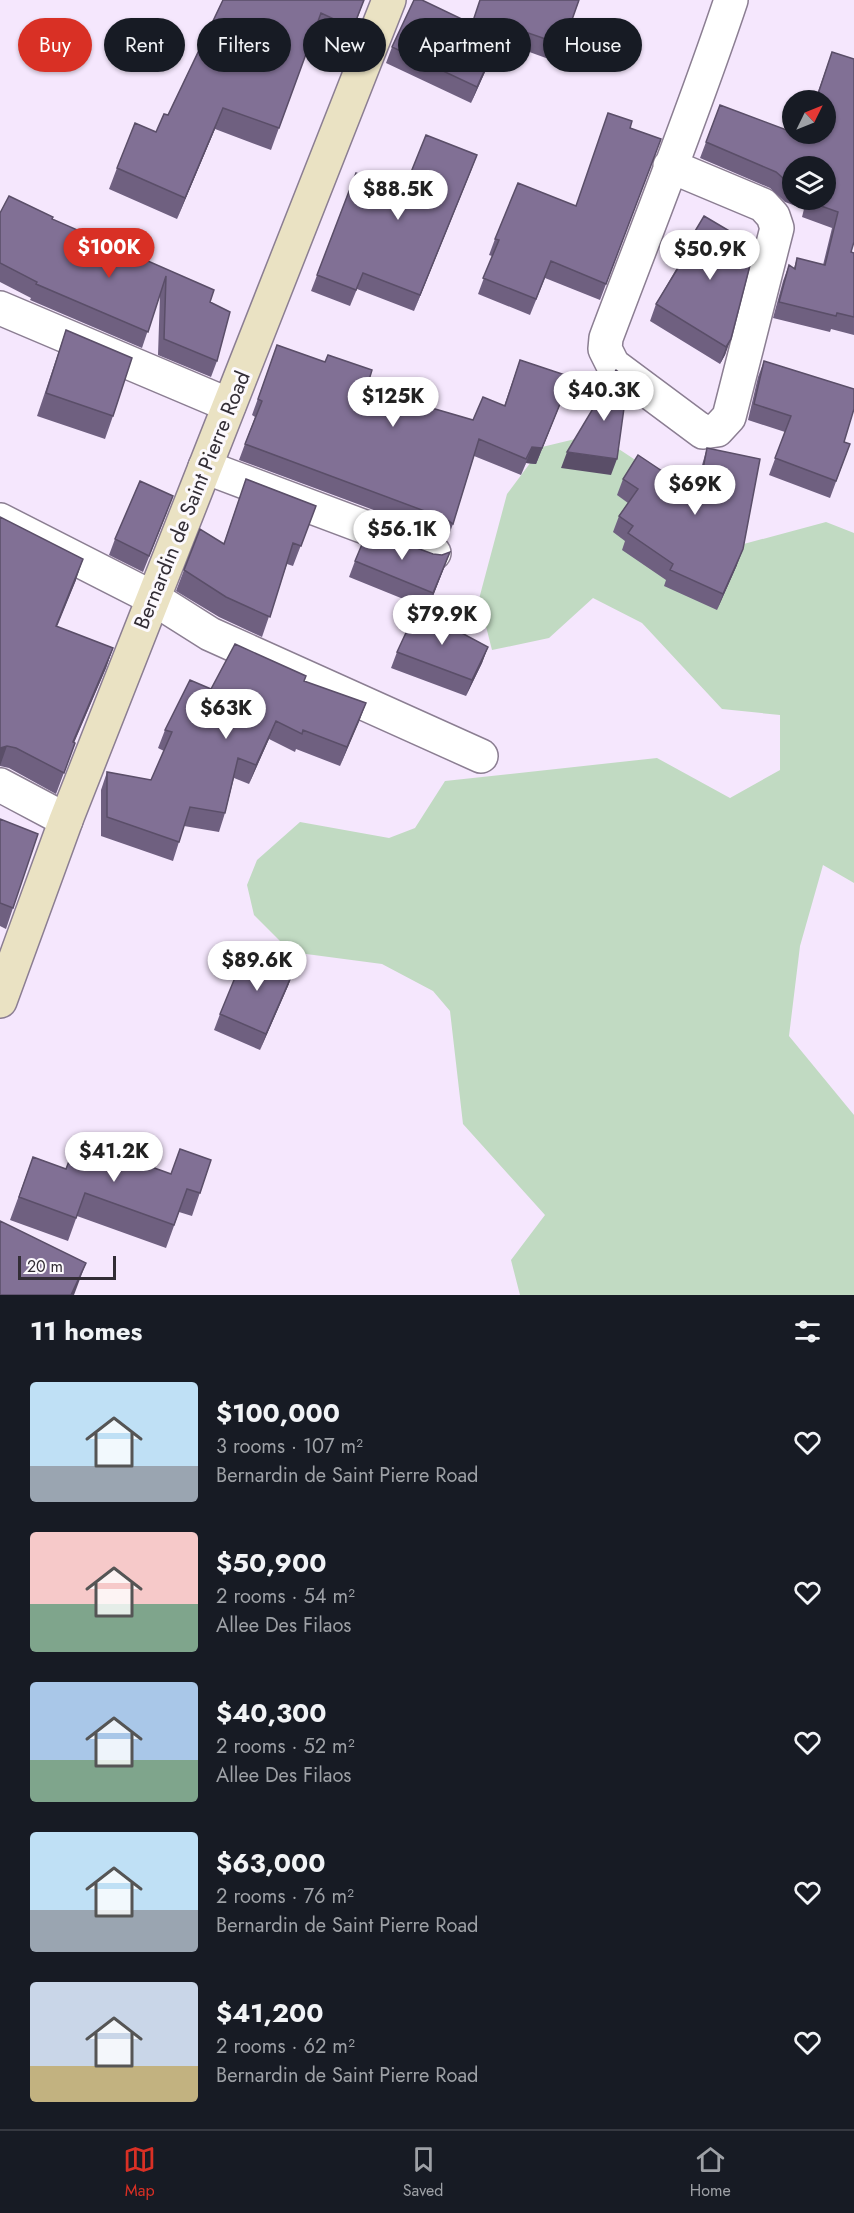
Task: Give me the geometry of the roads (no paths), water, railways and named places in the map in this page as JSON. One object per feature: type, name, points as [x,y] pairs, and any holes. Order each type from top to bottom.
[{"type":"main road","name":"Bernardin de Saint Pierre Road","points":[[0,1001],[66,820],[389,0]]},
{"type":"street","points":[[670,166],[763,205],[773,216],[777,228],[729,417],[717,430],[703,432],[613,365],[605,349],[606,338],[670,166],[711,61],[731,0]]},
{"type":"street","points":[[0,308],[229,405]]},
{"type":"street","points":[[205,467],[434,553]]},
{"type":"street","points":[[0,520],[153,598],[210,634],[481,756]]},
{"type":"street","points":[[0,784],[66,820]]}]
